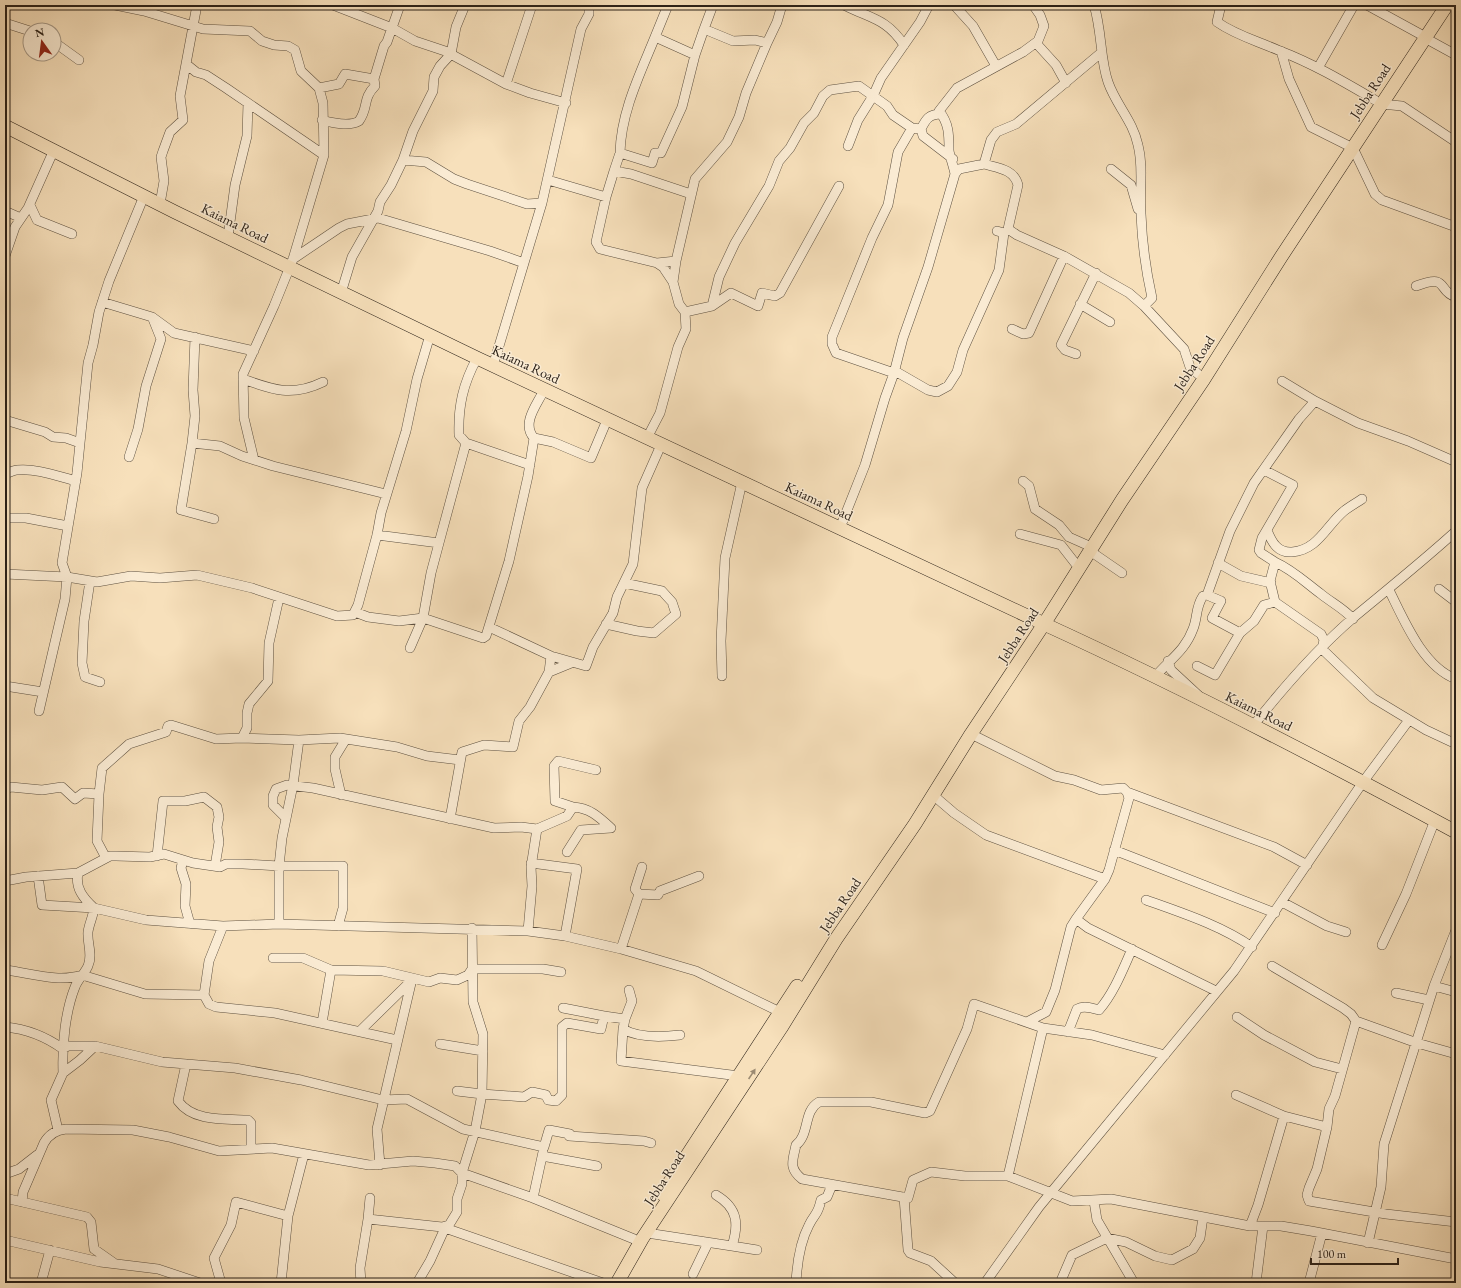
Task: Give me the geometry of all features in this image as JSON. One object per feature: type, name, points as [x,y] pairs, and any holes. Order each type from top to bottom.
[{"type":"highway","name":"Jebba Road","points":[[1423,36],[1438,5]]},
{"type":"highway","name":"Jebba Road","points":[[608,1283],[634,1239],[780,1012],[981,710],[1041,623],[1075,563],[1088,548],[1122,500],[1204,378],[1378,102],[1423,36],[1447,5]]},
{"type":"highway","name":"Kaiama Road","points":[[5,126],[53,152],[228,237],[291,263],[341,293],[493,366],[1155,677],[1363,782],[1456,832]]},
{"type":"highway","name":"Jebba Road","points":[[617,1283],[647,1233],[782,1028],[836,939],[933,795],[1198,374],[1350,146]]},
{"type":"street","points":[[115,5],[144,11],[166,19],[203,29],[250,31],[262,41],[295,50],[301,71],[319,88],[323,103],[322,120],[324,155],[291,263],[243,374],[244,418],[254,460]]},
{"type":"street","points":[[160,204],[164,182],[161,157],[170,132],[183,120],[180,103],[182,82],[197,5]]},
{"type":"street","points":[[333,5],[392,28],[416,40],[451,54],[506,84],[530,93],[566,102]]},
{"type":"street","points":[[322,120],[340,124],[352,124],[359,121],[366,107],[367,93],[375,86],[374,80],[384,46],[387,42],[400,5]]},
{"type":"street","points":[[341,293],[352,257],[378,212],[380,202],[392,185],[404,160],[413,131],[432,91],[434,77],[440,66],[451,54],[456,27],[465,5]]},
{"type":"street","points":[[506,84],[532,5]]},
{"type":"street","points":[[493,366],[542,203],[582,29],[589,14],[589,5]]},
{"type":"street","points":[[668,5],[631,96],[620,137],[620,153],[606,197],[596,242],[600,249],[657,263],[676,261]]},
{"type":"street","points":[[620,153],[652,163],[655,153],[661,153],[682,107],[695,55],[713,5]]},
{"type":"street","points":[[673,282],[690,194],[695,179],[727,142],[739,117],[746,93],[777,22],[782,5]]},
{"type":"street","points":[[844,5],[876,19],[895,31],[904,45]]},
{"type":"street","points":[[848,146],[858,120],[873,96],[881,78],[904,45],[928,5]]},
{"type":"street","points":[[954,5],[973,26],[996,66]]},
{"type":"street","points":[[955,174],[953,159],[949,151],[949,129],[939,111],[957,88],[1023,52],[1036,43],[1044,26],[1040,15],[1032,5]]},
{"type":"street","points":[[1094,5],[1098,18],[1102,52],[1108,82],[1126,113],[1138,144],[1142,168],[1140,214],[1152,298],[1144,306]]},
{"type":"street","points":[[1221,5],[1217,22],[1232,32],[1281,51],[1318,68],[1378,102],[1402,106],[1456,142]]},
{"type":"street","points":[[1318,68],[1354,5]]},
{"type":"street","points":[[1366,5],[1456,54]]},
{"type":"street","points":[[5,23],[22,28]]},
{"type":"street","points":[[704,29],[733,41],[755,40],[767,43]]},
{"type":"street","points":[[655,37],[695,55]]},
{"type":"street","points":[[1036,43],[1056,65],[1066,83]]},
{"type":"street","points":[[62,48],[79,60]]},
{"type":"street","points":[[1281,51],[1289,79],[1311,127],[1350,146],[1375,194],[1382,200],[1456,227]]},
{"type":"street","points":[[984,164],[991,140],[997,132],[1016,124],[1102,52]]},
{"type":"street","points":[[186,64],[200,74],[221,84],[324,155]]},
{"type":"street","points":[[182,82],[189,77],[200,74]]},
{"type":"street","points":[[319,88],[339,84],[345,74],[374,80]]},
{"type":"street","points":[[712,306],[719,277],[735,243],[769,186],[779,161],[790,148],[804,123],[814,113],[823,96],[830,90],[859,86],[887,106],[893,115],[916,129],[953,159]]},
{"type":"street","points":[[228,237],[235,185],[247,136],[248,103]]},
{"type":"street","points":[[942,114],[935,114],[927,117],[898,152],[888,205],[872,238],[832,337],[832,344],[836,353],[894,372],[928,390],[937,392],[948,386],[957,372],[963,350],[999,270],[1004,233],[997,231]]},
{"type":"street","points":[[5,256],[15,227],[30,205],[53,152]]},
{"type":"street","points":[[404,160],[426,162],[461,182],[527,204],[542,203]]},
{"type":"street","points":[[840,528],[865,465],[903,338],[928,267],[955,174],[959,169],[984,164],[1010,172],[1016,178],[1018,185],[1008,229],[1017,235],[1064,256],[1129,293],[1144,306],[1184,349],[1190,367],[1198,374]]},
{"type":"street","points":[[1111,169],[1131,186],[1140,214]]},
{"type":"street","points":[[614,172],[631,174],[690,194]]},
{"type":"street","points":[[548,180],[606,197]]},
{"type":"street","points":[[685,312],[712,306],[731,293],[758,306],[762,293],[776,296],[780,293],[840,186]]},
{"type":"street","points":[[1133,192],[1141,186]]},
{"type":"street","points":[[39,711],[52,652],[60,628],[67,576],[62,563],[76,481],[88,363],[102,302],[144,196]]},
{"type":"street","points":[[30,205],[37,220],[72,234]]},
{"type":"street","points":[[5,211],[21,218]]},
{"type":"street","points":[[291,263],[339,228],[347,224],[374,219],[382,219],[490,251],[524,263]]},
{"type":"street","points":[[1012,329],[1023,334],[1029,333],[1064,256]]},
{"type":"street","points":[[647,438],[660,413],[678,347],[686,328],[685,312],[679,304],[673,282],[663,267],[657,263]]},
{"type":"street","points":[[1076,354],[1065,350],[1061,346],[1096,273]]},
{"type":"street","points":[[1416,286],[1434,281],[1441,284],[1450,296],[1456,297]]},
{"type":"street","points":[[102,302],[152,317],[174,333],[254,351]]},
{"type":"street","points":[[1080,304],[1110,322]]},
{"type":"street","points":[[129,457],[138,429],[146,386],[161,339],[152,317]]},
{"type":"street","points":[[161,339],[174,333]]},
{"type":"street","points":[[5,574],[67,576],[90,581],[107,582],[131,576],[160,578],[197,575],[252,588],[337,616],[350,617],[355,612],[377,535],[386,494],[406,431],[416,379],[430,335]]},
{"type":"street","points":[[195,337],[193,390],[196,416],[180,510],[214,519]]},
{"type":"street","points":[[477,358],[466,378],[461,403],[459,435],[466,443],[530,465]]},
{"type":"street","points":[[243,379],[278,391],[307,390],[323,382]]},
{"type":"street","points":[[1282,381],[1315,401],[1358,423],[1408,440],[1456,462]]},
{"type":"street","points":[[355,612],[368,617],[399,621],[423,618],[480,638],[486,636],[509,561],[530,465],[534,438],[528,427],[529,420],[544,390]]},
{"type":"street","points":[[1155,677],[1168,661],[1176,657],[1194,628],[1197,606],[1203,596],[1207,595],[1230,531],[1254,483],[1299,419],[1315,401]]},
{"type":"street","points":[[5,420],[45,432],[53,437],[66,438],[80,443]]},
{"type":"street","points":[[534,438],[553,442],[591,458],[607,420]]},
{"type":"street","points":[[192,442],[220,446],[273,466],[386,494]]},
{"type":"street","points":[[410,648],[423,618],[431,573],[466,443]]},
{"type":"street","points":[[489,627],[551,656],[571,663],[586,666],[613,612],[617,597],[633,564],[642,488],[661,445]]},
{"type":"street","points":[[5,474],[15,470],[26,470],[42,472],[76,481]]},
{"type":"street","points":[[1264,470],[1293,484],[1262,538],[1259,550],[1298,575],[1320,594],[1345,610],[1353,619]]},
{"type":"street","points":[[1023,481],[1029,486],[1035,509],[1058,525],[1069,537],[1088,548],[1122,573]]},
{"type":"street","points":[[722,676],[721,641],[725,558],[742,482]]},
{"type":"street","points":[[1267,530],[1275,547],[1281,551],[1288,553],[1306,549],[1315,544],[1343,512],[1362,499]]},
{"type":"street","points":[[5,518],[26,518],[68,526]]},
{"type":"street","points":[[1253,726],[1322,649],[1353,619],[1389,590],[1456,531]]},
{"type":"street","points":[[1020,534],[1060,545],[1075,563]]},
{"type":"street","points":[[377,535],[439,543]]},
{"type":"street","points":[[1276,562],[1271,584],[1275,602],[1321,634],[1324,640],[1322,649]]},
{"type":"street","points":[[46,576],[62,563]]},
{"type":"street","points":[[1218,563],[1241,576],[1271,584]]},
{"type":"street","points":[[90,581],[84,621],[83,667],[85,676],[100,682]]},
{"type":"street","points":[[606,624],[654,633],[676,614],[672,602],[662,591],[624,583]]},
{"type":"street","points":[[1439,588],[1456,602]]},
{"type":"street","points":[[1389,590],[1411,635],[1425,654],[1452,678],[1456,669]]},
{"type":"street","points":[[1207,595],[1221,601],[1212,618],[1240,634]]},
{"type":"street","points":[[242,738],[247,728],[247,713],[249,704],[268,681],[269,643],[279,598]]},
{"type":"street","points":[[1197,666],[1215,675],[1240,634],[1254,621],[1264,605],[1275,602]]},
{"type":"street","points":[[1322,649],[1373,698],[1426,730],[1456,744]]},
{"type":"street","points":[[450,819],[462,752],[484,745],[513,747],[519,721],[530,707],[550,672],[551,656]]},
{"type":"street","points":[[1168,661],[1171,670],[1197,693],[1200,700]]},
{"type":"street","points":[[550,672],[571,663]]},
{"type":"street","points":[[5,686],[43,692]]},
{"type":"street","points":[[985,1283],[1028,1221],[1051,1192],[1234,971],[1308,865],[1363,782],[1409,720]]},
{"type":"street","points":[[106,858],[97,841],[99,794],[102,768],[129,744],[166,732],[168,726],[170,725],[216,739],[242,738],[299,740],[340,738],[397,747],[427,756],[460,760]]},
{"type":"street","points":[[971,734],[1055,776],[1074,780],[1101,790],[1123,788],[1127,792],[1274,846],[1308,865]]},
{"type":"street","points":[[341,795],[335,769],[335,757],[346,739]]},
{"type":"street","points":[[279,924],[279,866],[299,740]]},
{"type":"street","points":[[567,852],[581,830],[611,828],[595,813],[583,808],[573,807],[555,801],[554,766],[558,761],[596,770]]},
{"type":"street","points":[[286,818],[273,805],[273,796],[274,792],[280,786],[293,785],[494,828],[521,827],[537,829],[567,816],[573,807]]},
{"type":"street","points":[[7,787],[42,790],[62,787],[75,799],[84,792],[99,794]]},
{"type":"street","points":[[1027,1022],[1046,1012],[1055,990],[1071,927],[1105,879],[1129,798],[1127,792]]},
{"type":"street","points":[[933,795],[954,813],[986,835],[1105,879]]},
{"type":"street","points":[[157,856],[163,801],[185,802],[204,797],[217,807],[219,818],[217,827],[219,842],[215,866]]},
{"type":"street","points":[[1382,945],[1406,894],[1435,820]]},
{"type":"street","points":[[528,931],[532,886],[531,863],[537,829]]},
{"type":"street","points":[[1114,850],[1274,913]]},
{"type":"street","points":[[5,882],[38,876],[78,873],[106,858],[116,856],[150,858],[164,854],[183,860],[215,866],[243,864],[279,866],[343,866],[343,908],[338,926]]},
{"type":"street","points":[[183,860],[181,868],[186,884],[185,906],[190,924]]},
{"type":"street","points":[[531,863],[577,869],[565,936]]},
{"type":"street","points":[[642,867],[635,889],[639,894],[658,895],[660,891],[699,876]]},
{"type":"street","points":[[78,873],[77,882],[83,898],[94,908]]},
{"type":"street","points":[[38,876],[42,905],[94,908],[146,920],[223,926],[279,924],[472,928],[528,931],[565,936],[621,949],[696,971],[780,1012]]},
{"type":"street","points":[[621,949],[639,894]]},
{"type":"street","points":[[1146,900],[1200,920],[1238,937],[1252,946]]},
{"type":"street","points":[[1282,902],[1327,926],[1346,932]]},
{"type":"street","points":[[58,1130],[51,1100],[63,1072],[62,1049],[65,1027],[75,987],[88,965],[90,949],[88,932],[94,908]]},
{"type":"street","points":[[1076,920],[1088,928],[1216,991]]},
{"type":"street","points":[[223,926],[209,961],[204,995],[209,1004],[216,1007],[259,1010],[398,1040]]},
{"type":"street","points":[[416,1283],[430,1261],[445,1228],[449,1226],[457,1212],[457,1199],[462,1184],[462,1174],[475,1131],[482,1094],[483,1034],[473,1002],[472,928]]},
{"type":"street","points":[[1368,1243],[1376,1212],[1384,1144],[1417,1043],[1429,1000],[1456,930]]},
{"type":"street","points":[[1068,1032],[1077,1009],[1080,1007],[1091,1007],[1099,1010],[1103,1006],[1119,978],[1132,949]]},
{"type":"street","points":[[273,958],[303,958],[331,970],[383,971],[429,982],[440,978],[457,980],[468,975],[472,968]]},
{"type":"street","points":[[1272,966],[1343,1008],[1351,1014],[1356,1022],[1417,1043],[1456,1054]]},
{"type":"street","points":[[472,968],[543,969],[561,972]]},
{"type":"street","points":[[5,970],[27,972],[56,979],[72,978],[82,975],[145,994],[204,995]]},
{"type":"street","points":[[322,1023],[331,970]]},
{"type":"street","points":[[360,1031],[412,979]]},
{"type":"street","points":[[380,1165],[377,1130],[412,979]]},
{"type":"street","points":[[1434,986],[1456,992]]},
{"type":"street","points":[[629,990],[632,1001],[625,1019],[620,1061],[739,1076]]},
{"type":"street","points":[[1396,993],[1429,1000]]},
{"type":"street","points":[[1165,1055],[1092,1035],[1043,1028],[974,1004],[967,1029],[930,1111],[925,1113],[871,1102],[822,1101],[814,1105],[808,1115],[802,1140],[796,1145],[792,1167],[794,1173],[802,1179],[908,1198],[913,1180],[932,1172],[965,1176],[1008,1176],[1072,1201],[1112,1199],[1250,1226],[1281,1226],[1456,1259]]},
{"type":"street","points":[[563,1008],[625,1019]]},
{"type":"street","points":[[457,1091],[524,1097],[532,1092],[546,1094],[548,1100],[556,1101],[562,1095],[562,1026],[566,1023],[601,1029],[604,1016]]},
{"type":"street","points":[[1237,1016],[1264,1035],[1315,1062],[1342,1069]]},
{"type":"street","points":[[1356,1022],[1335,1096],[1329,1109],[1327,1127],[1317,1169],[1307,1196],[1309,1200],[1376,1212],[1456,1222]]},
{"type":"street","points":[[5,1027],[34,1032],[50,1040],[62,1049]]},
{"type":"street","points":[[1008,1176],[1043,1028]]},
{"type":"street","points":[[623,1029],[629,1033],[668,1036],[680,1035]]},
{"type":"street","points":[[440,1044],[483,1051]]},
{"type":"street","points":[[62,1049],[68,1046],[95,1046],[162,1062],[235,1068],[302,1080],[383,1100],[407,1099],[463,1129],[544,1147]]},
{"type":"street","points":[[63,1072],[80,1060],[95,1046]]},
{"type":"street","points":[[186,1064],[178,1101],[181,1106],[208,1118],[248,1120],[251,1123],[251,1148]]},
{"type":"street","points":[[1236,1095],[1284,1116],[1327,1127]]},
{"type":"street","points":[[1250,1226],[1258,1205],[1284,1116]]},
{"type":"street","points":[[22,1202],[23,1192],[47,1138],[58,1130],[133,1130],[169,1137],[219,1150],[272,1148],[355,1164],[380,1165],[413,1161],[455,1166],[462,1174],[533,1198],[634,1239]]},
{"type":"street","points":[[533,1198],[549,1130],[570,1134],[569,1136],[644,1141],[651,1143]]},
{"type":"street","points":[[5,1174],[19,1169],[40,1153]]},
{"type":"street","points":[[281,1283],[288,1216],[304,1154]]},
{"type":"street","points":[[542,1156],[596,1166]]},
{"type":"street","points":[[796,1283],[801,1250],[809,1224],[818,1214],[821,1200],[827,1197],[832,1185]]},
{"type":"street","points":[[716,1194],[726,1200],[737,1223],[732,1246]]},
{"type":"street","points":[[904,1197],[908,1250],[910,1253],[931,1261],[955,1283]]},
{"type":"street","points":[[5,1198],[87,1217],[91,1222],[94,1248],[115,1264]]},
{"type":"street","points":[[362,1283],[360,1268],[370,1198]]},
{"type":"street","points":[[1094,1201],[1097,1220],[1134,1283]]},
{"type":"street","points":[[222,1283],[214,1258],[231,1225],[236,1202],[288,1216]]},
{"type":"street","points":[[1060,1283],[1072,1255],[1108,1238],[1126,1242],[1155,1256],[1172,1260],[1193,1250],[1200,1238],[1203,1217]]},
{"type":"street","points":[[368,1219],[445,1228],[603,1283]]},
{"type":"street","points":[[1256,1283],[1263,1226]]},
{"type":"street","points":[[647,1233],[757,1250]]},
{"type":"street","points":[[1309,1283],[1322,1233]]},
{"type":"street","points":[[5,1240],[100,1262],[158,1269],[197,1282]]},
{"type":"street","points":[[693,1274],[708,1243]]},
{"type":"street","points":[[41,1283],[50,1250]]}]
